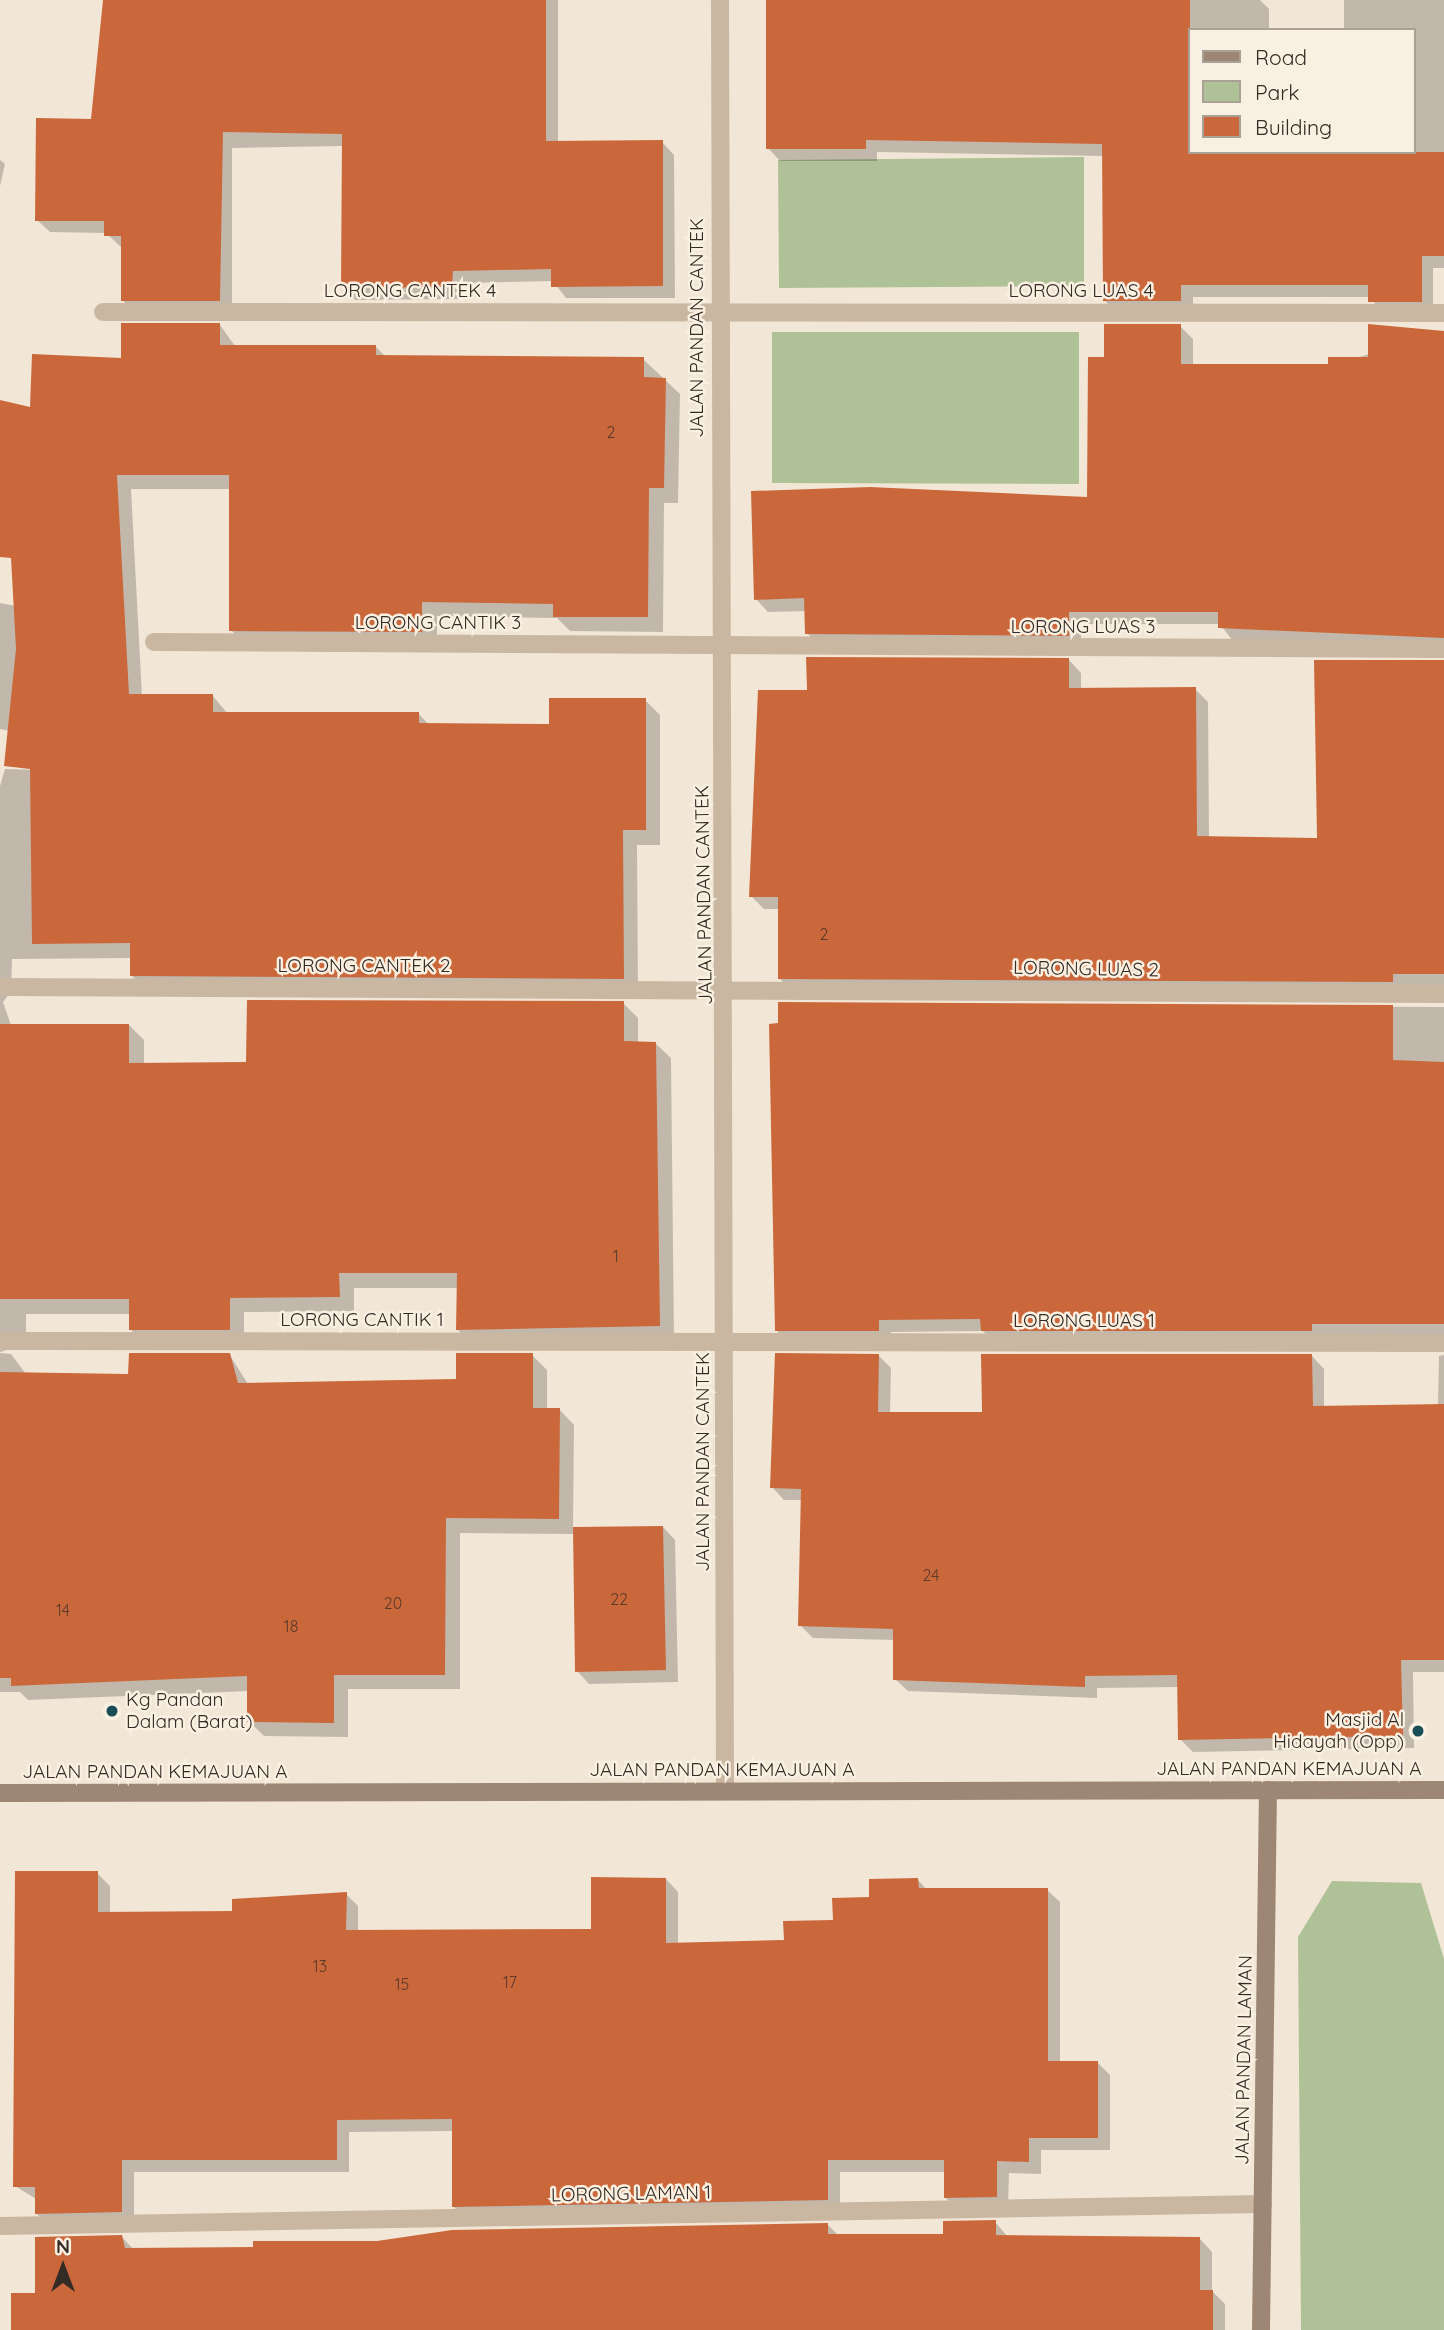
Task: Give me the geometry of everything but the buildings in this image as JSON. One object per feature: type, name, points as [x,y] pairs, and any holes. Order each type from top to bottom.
[{"type":"street","name":"JALAN PANDAN CANTEK","points":[[720,0],[717,312],[727,987],[724,1341],[725,1790]]},
{"type":"street","name":"LORONG CANTEK 4","points":[[103,312],[717,312]]},
{"type":"street","name":"LORONG LUAS 4","points":[[717,312],[1444,313]]},
{"type":"street","name":"LORONG CANTIK 3","points":[[154,642],[722,646]]},
{"type":"street","name":"LORONG LUAS 3","points":[[722,646],[1444,649]]},
{"type":"street","name":"LORONG CANTEK 2","points":[[0,987],[727,987]]},
{"type":"street","name":"LORONG LUAS 2","points":[[727,987],[1444,994]]},
{"type":"street","name":"LORONG CANTIK 1","points":[[0,1340],[724,1341]]},
{"type":"street","name":"LORONG LUAS 1","points":[[724,1341],[1444,1343]]},
{"type":"street","name":"JALAN PANDAN LAMAN","points":[[1261,2330],[1268,1790]]},
{"type":"street","name":"JALAN PANDAN KEMAJUAN A","points":[[0,1793],[1444,1790]]},
{"type":"street","name":"LORONG LAMAN 1","points":[[0,2226],[1263,2204]]},
{"type":"green space","points":[[1084,157],[1084,286],[779,288],[778,160]]},
{"type":"green space","points":[[772,332],[1079,332],[1079,484],[772,483]]},
{"type":"green space","points":[[1332,1881],[1421,1883],[1444,1959],[1444,2330],[1301,2330],[1298,1937]]},
{"type":"place","name":"Kg Pandan Dalam (Barat)","points":[[112,1711]]},
{"type":"place","name":"Masjid Al Hidayah (Opp)","points":[[1418,1731]]}]
